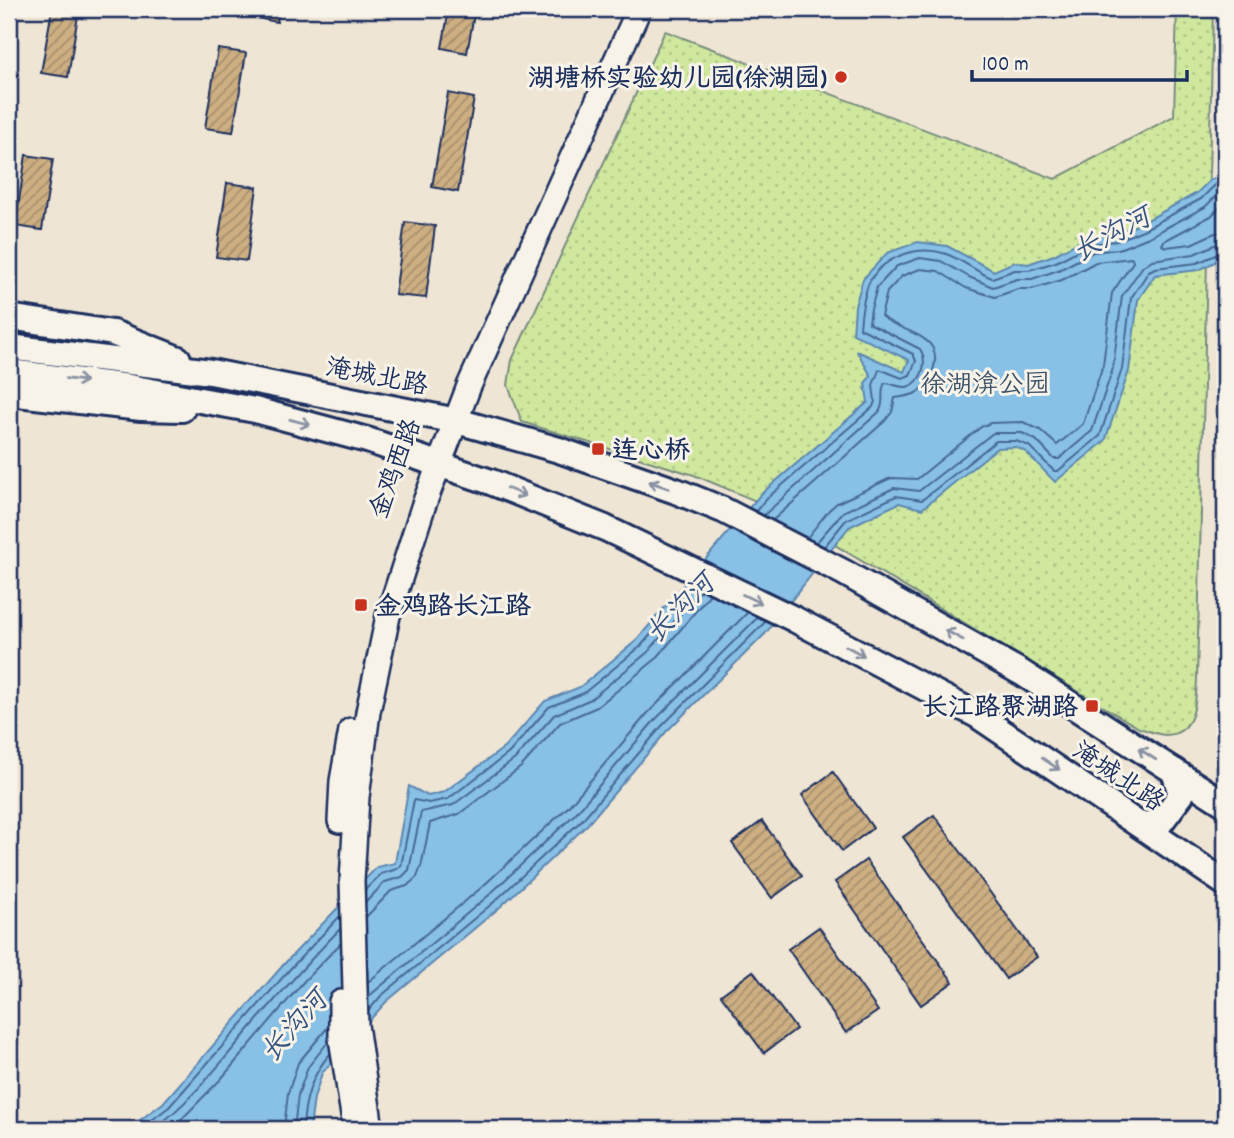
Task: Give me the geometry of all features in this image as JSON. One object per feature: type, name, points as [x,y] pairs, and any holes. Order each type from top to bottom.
[{"type":"main road","points":[[9,317],[113,333],[211,372]]},
{"type":"main road","name":"淹城北路","points":[[9,346],[211,372],[450,419],[559,450],[676,491],[723,510],[843,572],[1022,673],[1225,804]]},
{"type":"main road","points":[[9,372],[129,387],[256,410],[367,440],[432,463]]},
{"type":"main road","points":[[9,393],[141,408],[256,410]]},
{"type":"main road","name":"淹城北路","points":[[432,463],[491,482],[605,528],[794,619],[978,715],[1225,883]]},
{"type":"main road","points":[[1140,825],[1160,824],[1181,795],[1174,771]]},
{"type":"street","name":"金鸡西路","points":[[352,1058],[355,1013],[342,781],[367,639],[410,500],[432,463],[450,419],[471,347],[622,9]]},
{"type":"street","name":"金鸡西路","points":[[450,419],[469,386],[639,9]]},
{"type":"street","points":[[352,1058],[355,1129]]},
{"type":"street","points":[[352,1058],[371,1129]]},
{"type":"green space","name":"徐湖渰公园","points":[[1177,9],[1213,9],[1197,679],[1195,706],[1183,729],[1166,735],[1139,728],[775,509],[694,475],[522,422],[508,385],[512,360],[665,31],[1055,179],[1174,116]]},
{"type":"water","name":"长沟河","points":[[1225,173],[1225,257],[1199,270],[1155,275],[1138,300],[1129,371],[1105,441],[1055,482],[1026,452],[1016,447],[997,448],[922,509],[899,503],[849,527],[765,634],[666,732],[587,825],[499,908],[386,1002],[322,1073],[314,1098],[310,1129],[128,1129],[163,1103],[285,963],[377,867],[395,863],[409,786],[428,796],[444,792],[505,747],[545,701],[580,687],[636,641],[760,495],[868,402],[865,383],[871,376],[857,351],[904,372],[909,360],[853,334],[855,306],[863,279],[887,253],[918,242],[947,246],[994,271],[1014,262],[1028,264],[1054,255],[1088,237],[1115,234],[1142,223],[1197,193],[1210,180]]},
{"type":"building","points":[[52,9],[79,9],[68,77],[41,73]]},
{"type":"building","points":[[238,9],[279,9],[277,22],[238,14]]},
{"type":"building","points":[[449,9],[475,9],[467,53],[442,48]]},
{"type":"building","points":[[218,49],[246,53],[233,132],[205,128]]},
{"type":"building","points":[[448,93],[474,98],[458,192],[432,187]]},
{"type":"building","points":[[26,155],[53,159],[42,230],[15,226]]},
{"type":"building","points":[[227,183],[257,187],[247,261],[216,257]]},
{"type":"building","points":[[405,222],[435,226],[426,298],[395,295]]},
{"type":"building","points":[[833,772],[873,828],[842,851],[802,795]]},
{"type":"building","points":[[934,815],[1037,957],[1006,979],[903,837]]},
{"type":"building","points":[[762,821],[802,876],[772,898],[732,843]]},
{"type":"building","points":[[866,860],[953,982],[921,1005],[835,882]]},
{"type":"building","points":[[819,927],[878,1011],[846,1033],[788,949]]},
{"type":"building","points":[[753,971],[796,1029],[764,1053],[721,995]]},
{"type":"place","name":"湖塘桥实验幼儿园(徐湖园)","points":[[841,77]]},
{"type":"place","name":"连心桥","points":[[598,449]]},
{"type":"place","name":"金鸡路长江路","points":[[361,605]]},
{"type":"place","name":"长江路聚湖路","points":[[1092,706]]}]
